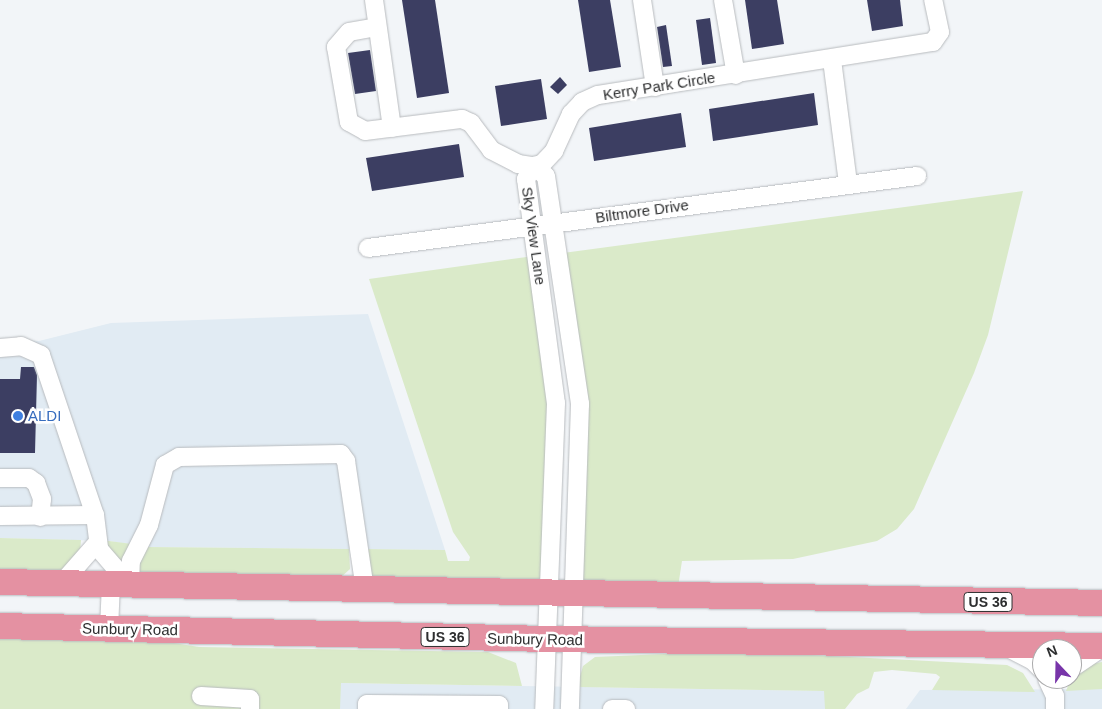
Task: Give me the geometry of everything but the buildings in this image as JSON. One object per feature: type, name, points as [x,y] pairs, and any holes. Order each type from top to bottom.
[{"type":"highway","name":"US 36","points":[[0,582],[1102,603]]},
{"type":"highway","name":"Sunbury Road","points":[[0,626],[559,639],[1001,645]]},
{"type":"highway","name":"US 36","points":[[1001,645],[1102,647]]},
{"type":"street","points":[[374,0],[392,128]]},
{"type":"street","points":[[642,0],[655,87]]},
{"type":"street","points":[[723,0],[736,75]]},
{"type":"street","name":"Kerry Park Circle","points":[[532,166],[542,164],[554,151],[571,114],[582,102],[598,95],[832,60],[933,42],[940,32],[933,0]]},
{"type":"street","points":[[377,27],[348,32],[336,47],[344,112],[349,122],[365,131],[462,119],[470,123],[491,150],[518,164],[532,166]]},
{"type":"street","points":[[832,60],[848,183]]},
{"type":"street","name":"Sky View Lane","points":[[532,166],[546,176],[580,404],[560,593],[556,403],[526,180],[532,166]]},
{"type":"street","name":"Biltmore Drive","points":[[368,248],[848,183],[918,176]]},
{"type":"street","points":[[0,348],[21,346],[42,355],[95,514],[97,543],[121,584]]},
{"type":"street","points":[[109,629],[121,584],[149,525],[165,466],[179,457],[340,454],[346,461],[365,589]]},
{"type":"street","points":[[0,478],[29,478],[36,483],[42,498],[40,517]]},
{"type":"street","points":[[0,516],[40,517],[95,514]]},
{"type":"street","points":[[62,583],[97,543]]},
{"type":"street","points":[[560,593],[559,639],[570,709]]},
{"type":"street","points":[[544,709],[559,639],[560,593]]},
{"type":"street","points":[[1001,645],[1032,660]]},
{"type":"street","points":[[1082,661],[1102,647]]},
{"type":"street","points":[[1050,689],[1055,702]]},
{"type":"street","points":[[1055,702],[1059,689]]},
{"type":"street","points":[[201,696],[250,699],[250,709]]},
{"type":"street","points":[[368,709],[367,704],[499,705],[499,709]]},
{"type":"street","points":[[612,709],[626,709]]},
{"type":"shaded area","points":[[368,314],[445,550],[148,547],[109,541],[0,538],[0,339],[39,341],[111,323]]},
{"type":"shaded area","points":[[340,683],[825,691],[825,709],[340,709]]},
{"type":"shaded area","points":[[1102,689],[1102,709],[906,709],[920,690]]},
{"type":"green space","points":[[1023,191],[988,335],[974,373],[914,509],[897,529],[877,541],[793,559],[682,561],[678,587],[578,585],[585,413],[563,253]]},
{"type":"green space","points":[[534,256],[549,367],[545,584],[379,581],[371,575],[362,549],[445,550],[448,561],[469,561],[470,557],[453,532],[369,279]]},
{"type":"green space","points":[[0,538],[81,540],[80,552],[65,573],[0,572]]},
{"type":"green space","points":[[99,540],[132,544],[123,563]]},
{"type":"green space","points":[[148,547],[349,549],[350,569],[339,579],[134,573]]},
{"type":"green space","points":[[0,638],[161,641],[199,647],[488,652],[516,663],[522,686],[341,683],[340,709],[0,709]]},
{"type":"green space","points":[[733,651],[1007,665],[1023,673],[1035,692],[932,690],[940,677],[936,674],[892,670],[874,672],[869,688],[857,694],[845,709],[825,709],[824,691],[577,687],[583,666],[595,657]]},
{"type":"green space","points":[[1102,662],[1102,689],[1066,691],[1067,689],[1082,689],[1082,668],[1086,665]]},
{"type":"place","name":"ALDI","points":[[18,416]]}]
